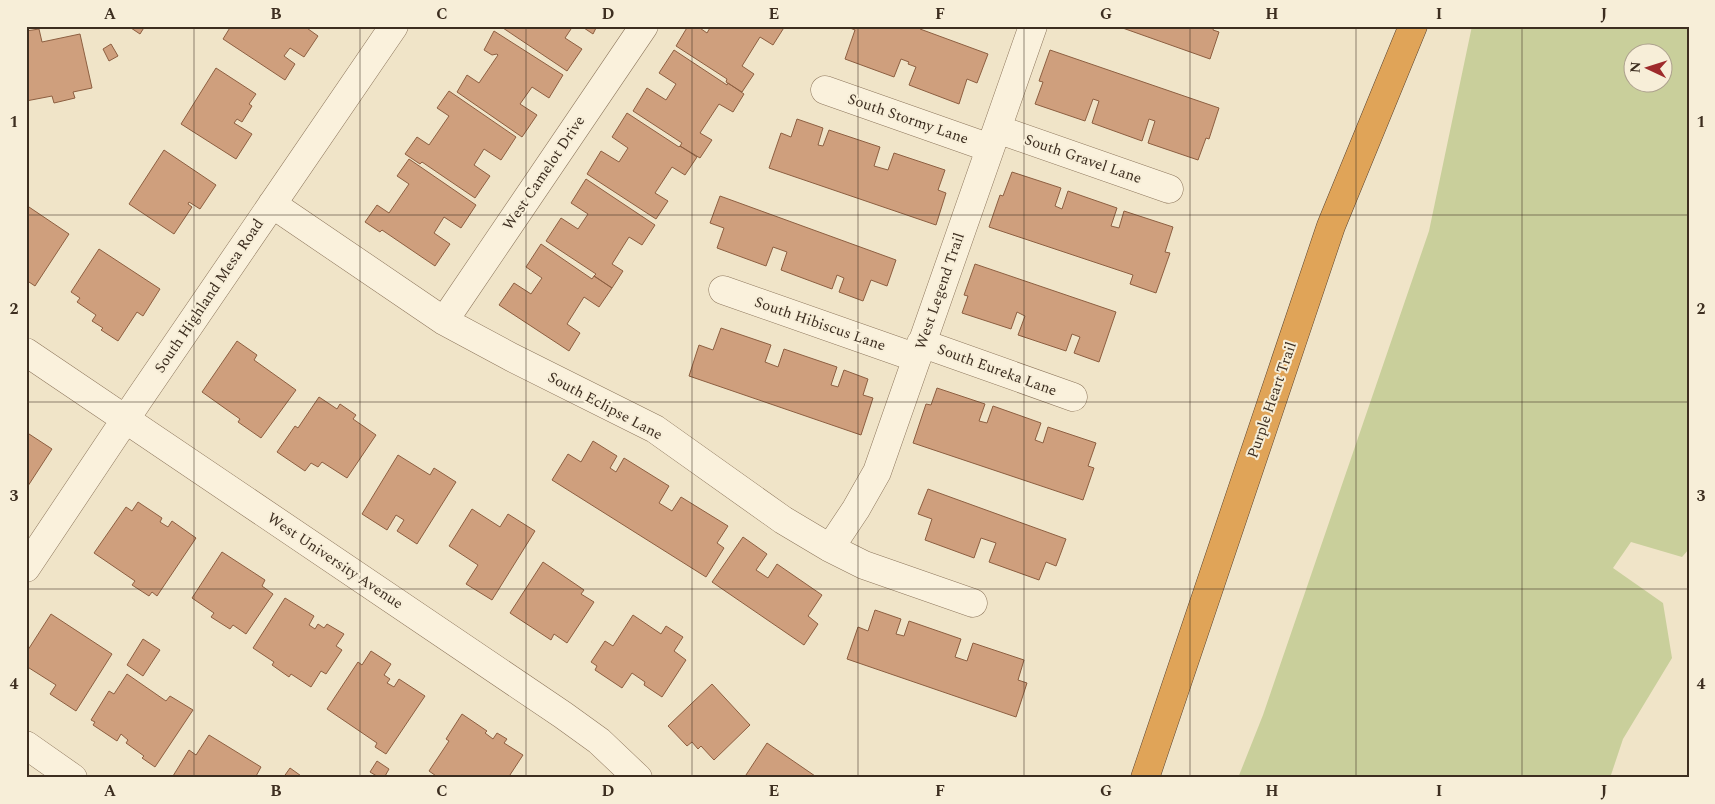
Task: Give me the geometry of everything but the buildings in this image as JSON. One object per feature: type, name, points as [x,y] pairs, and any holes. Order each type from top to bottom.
[{"type":"highway","name":"Purple Heart Trail","points":[[1144,778],[1331,226],[1413,26]]},
{"type":"street","name":"South Highland Mesa Road","points":[[26,568],[394,26]]},
{"type":"street","name":"West Camelot Drive","points":[[444,321],[644,26]]},
{"type":"street","name":"West Legend Trail","points":[[830,548],[856,509],[877,472],[1034,26]]},
{"type":"street","name":"South Stormy Lane","points":[[826,90],[994,139]]},
{"type":"street","name":"South Gravel Lane","points":[[994,139],[1169,189]]},
{"type":"street","name":"South Eclipse Lane","points":[[272,204],[444,321],[511,357],[655,429],[783,520],[830,548],[864,564],[973,603]]},
{"type":"street","name":"South Hibiscus Lane","points":[[723,290],[919,350]]},
{"type":"street","name":"South Eureka Lane","points":[[919,350],[1073,398]]},
{"type":"street","name":"West University Avenue","points":[[26,352],[564,715],[599,741],[638,778]]},
{"type":"street","points":[[26,745],[73,778]]},
{"type":"green space","points":[[1472,26],[1689,26],[1689,549],[1682,557],[1631,542],[1613,568],[1663,603],[1672,658],[1623,739],[1610,778],[1238,778],[1263,715],[1429,231]]}]
